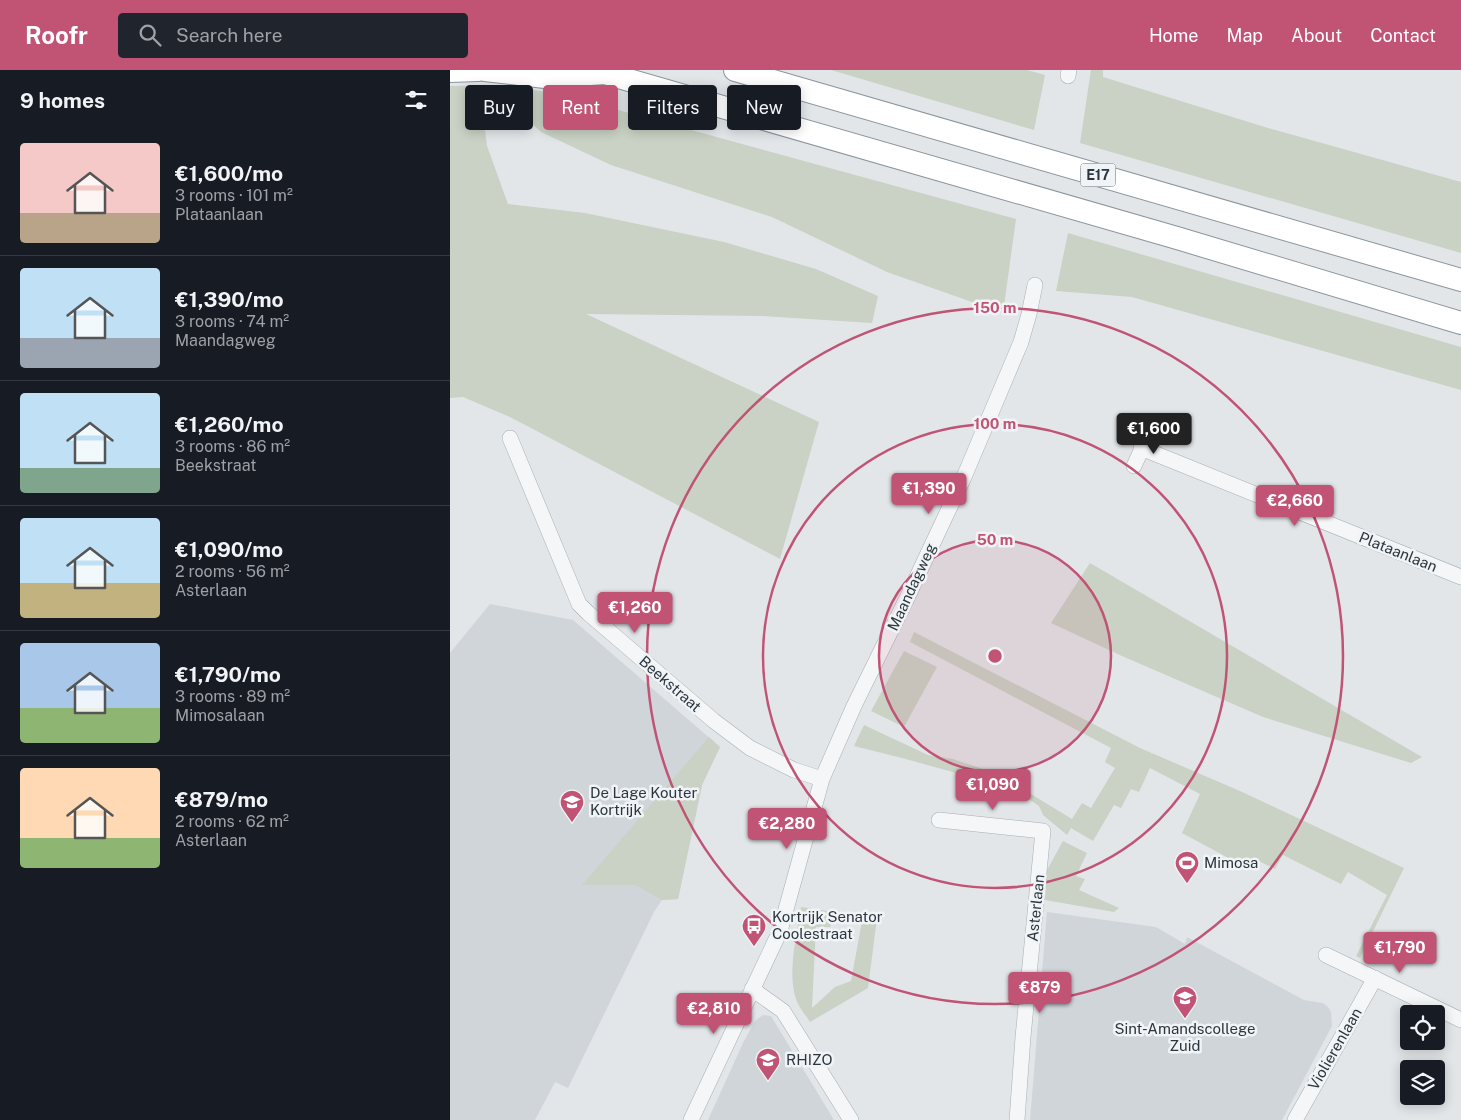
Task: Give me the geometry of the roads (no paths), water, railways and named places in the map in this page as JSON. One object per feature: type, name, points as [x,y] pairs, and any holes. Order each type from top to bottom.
[{"type":"highway","points":[[450,71],[478,70]]},
{"type":"highway","points":[[485,70],[545,77],[600,72]]},
{"type":"highway","name":"E17","points":[[735,70],[1461,280]]},
{"type":"highway","name":"E17","points":[[600,72],[1178,238],[1461,323]]},
{"type":"street","name":"Maandagweg","points":[[822,779],[854,706],[907,598],[978,443],[1021,342],[1030,314],[1035,285]]},
{"type":"street","points":[[1134,466],[1149,433]]},
{"type":"street","name":"Beekstraat","points":[[510,438],[579,604],[714,721],[750,748],[794,770],[822,779]]},
{"type":"street","name":"Plataanlaan","points":[[1141,448],[1461,577]]},
{"type":"street","points":[[691,1120],[784,920],[822,779]]},
{"type":"street","name":"Asterlaan","points":[[939,820],[1044,831],[1026,999],[1017,1120]]},
{"type":"street","points":[[1326,955],[1461,1020]]},
{"type":"street","name":"Violierenlaan","points":[[1295,1120],[1375,978]]},
{"type":"street","points":[[752,990],[783,1011],[851,1120]]},
{"type":"place","name":"De Lage Kouter Kortrijk","points":[[572,823]]},
{"type":"place","name":"Mimosa","points":[[1187,884]]},
{"type":"place","name":"Kortrijk Senator Coolestraat","points":[[754,947]]},
{"type":"place","name":"Sint-Amandscollege Zuid","points":[[1185,1019]]},
{"type":"place","name":"RHIZO","points":[[768,1081]]}]
